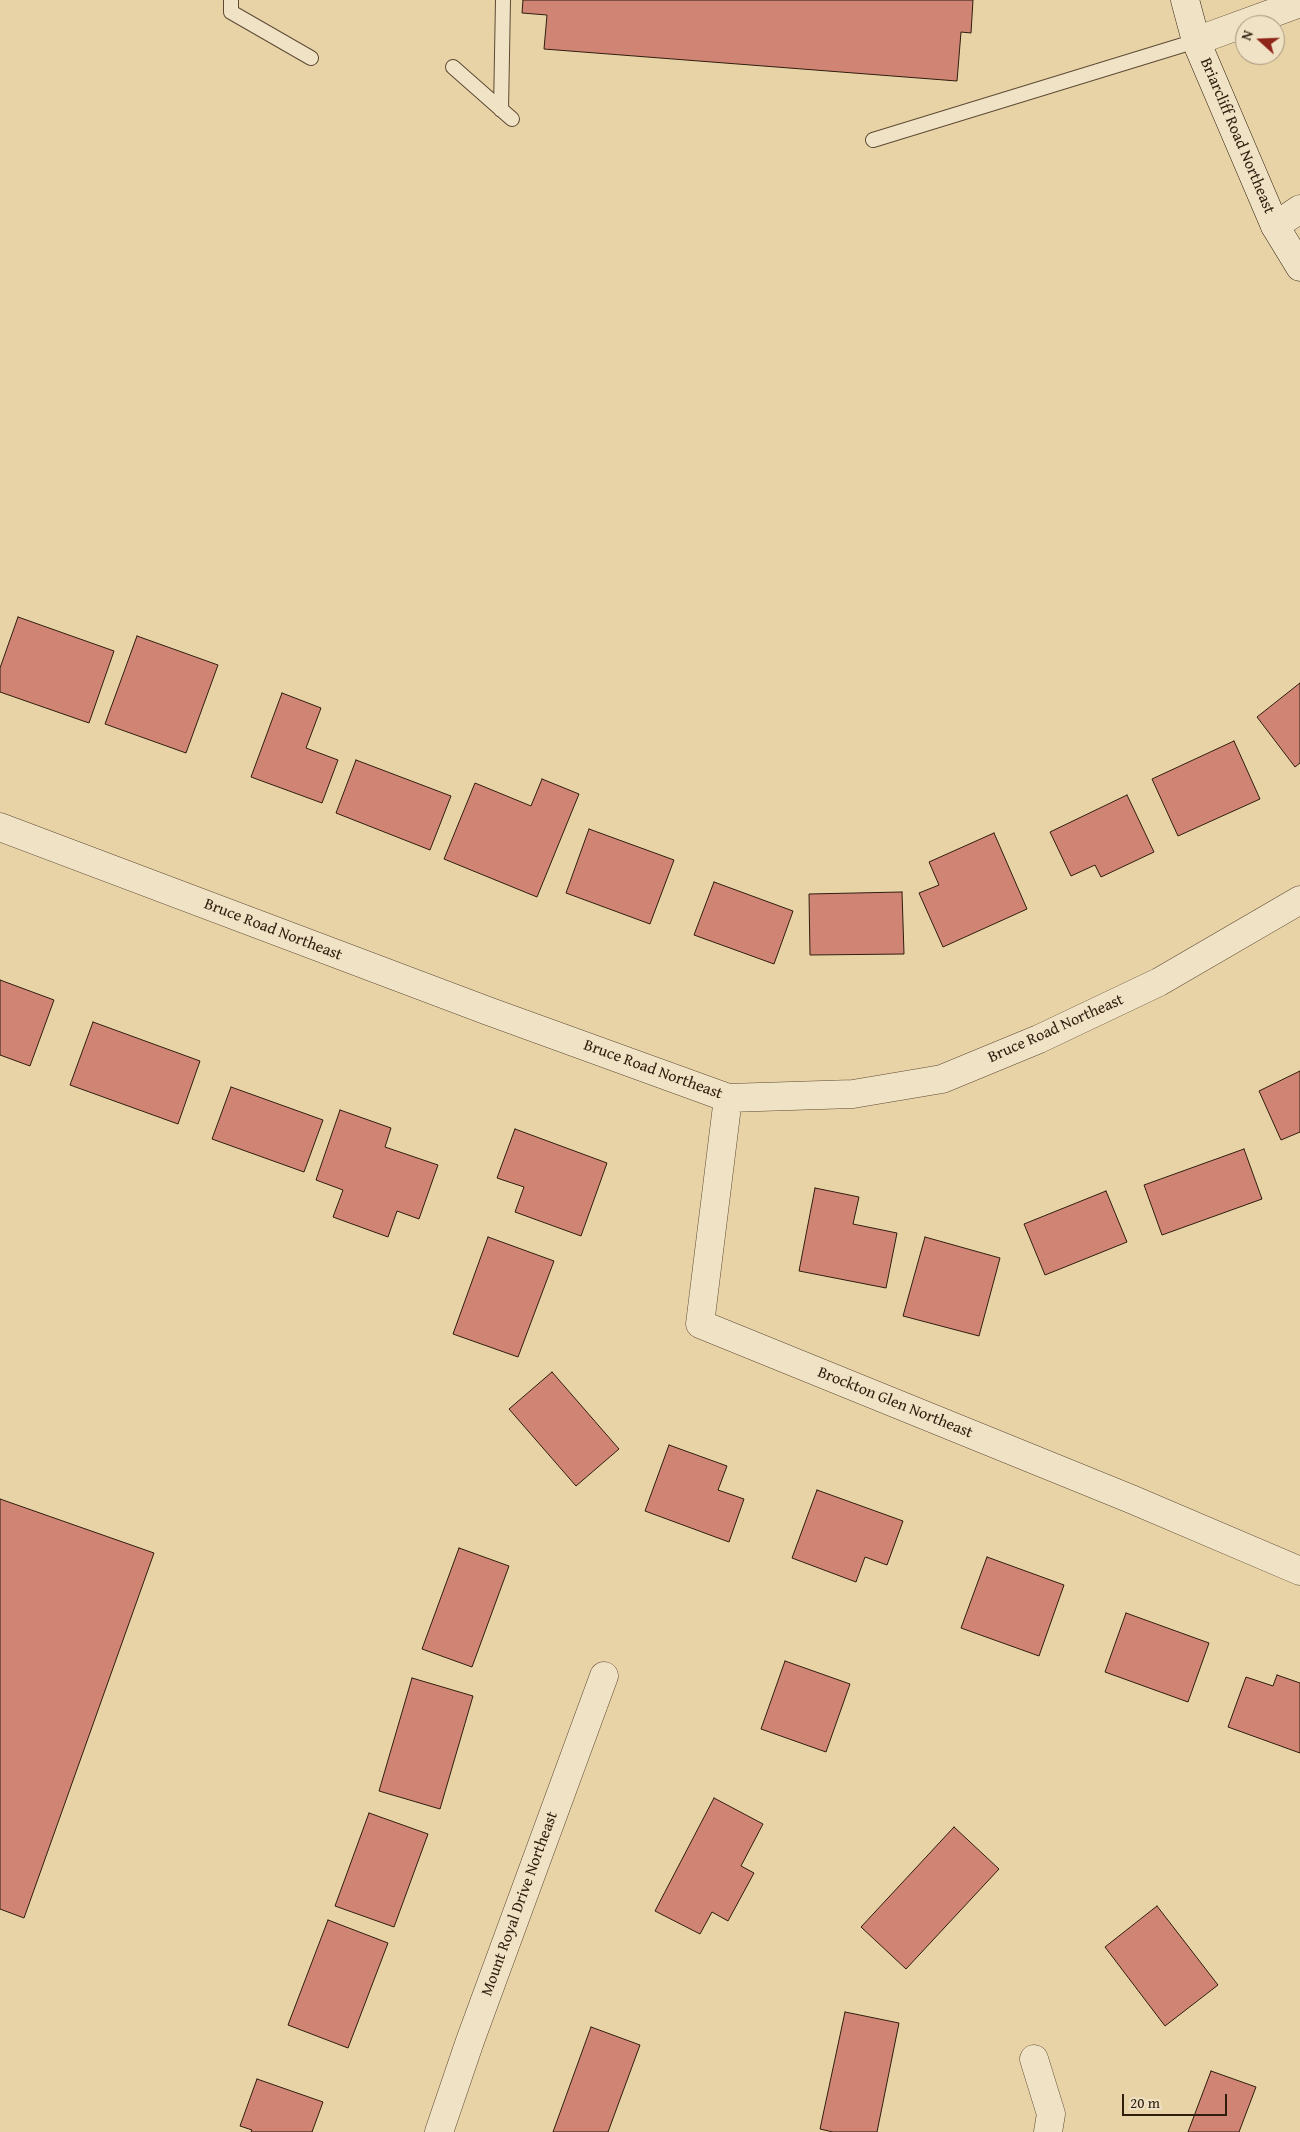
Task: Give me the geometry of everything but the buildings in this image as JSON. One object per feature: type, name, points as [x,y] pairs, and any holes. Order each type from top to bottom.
[{"type":"street","name":"Briarcliff Road Northeast","points":[[1185,0],[1196,41],[1275,226],[1300,268]]},
{"type":"street","points":[[1196,41],[1300,3]]},
{"type":"street","points":[[1275,226],[1300,209]]},
{"type":"street","name":"Bruce Road Northeast","points":[[0,827],[488,1011],[728,1098],[853,1094],[942,1079],[1039,1039],[1159,982],[1300,900]]},
{"type":"street","name":"Brockton Glen Northeast","points":[[728,1098],[700,1324],[1130,1499],[1300,1571]]},
{"type":"street","name":"Mount Royal Drive Northeast","points":[[439,2132],[477,2022],[604,1676]]},
{"type":"street","points":[[1034,2059],[1051,2114],[1048,2132]]},
{"type":"lane","points":[[231,0],[231,12],[311,58]]},
{"type":"lane","points":[[453,66],[507,114],[503,0]]},
{"type":"lane","points":[[873,140],[1196,41]]}]
